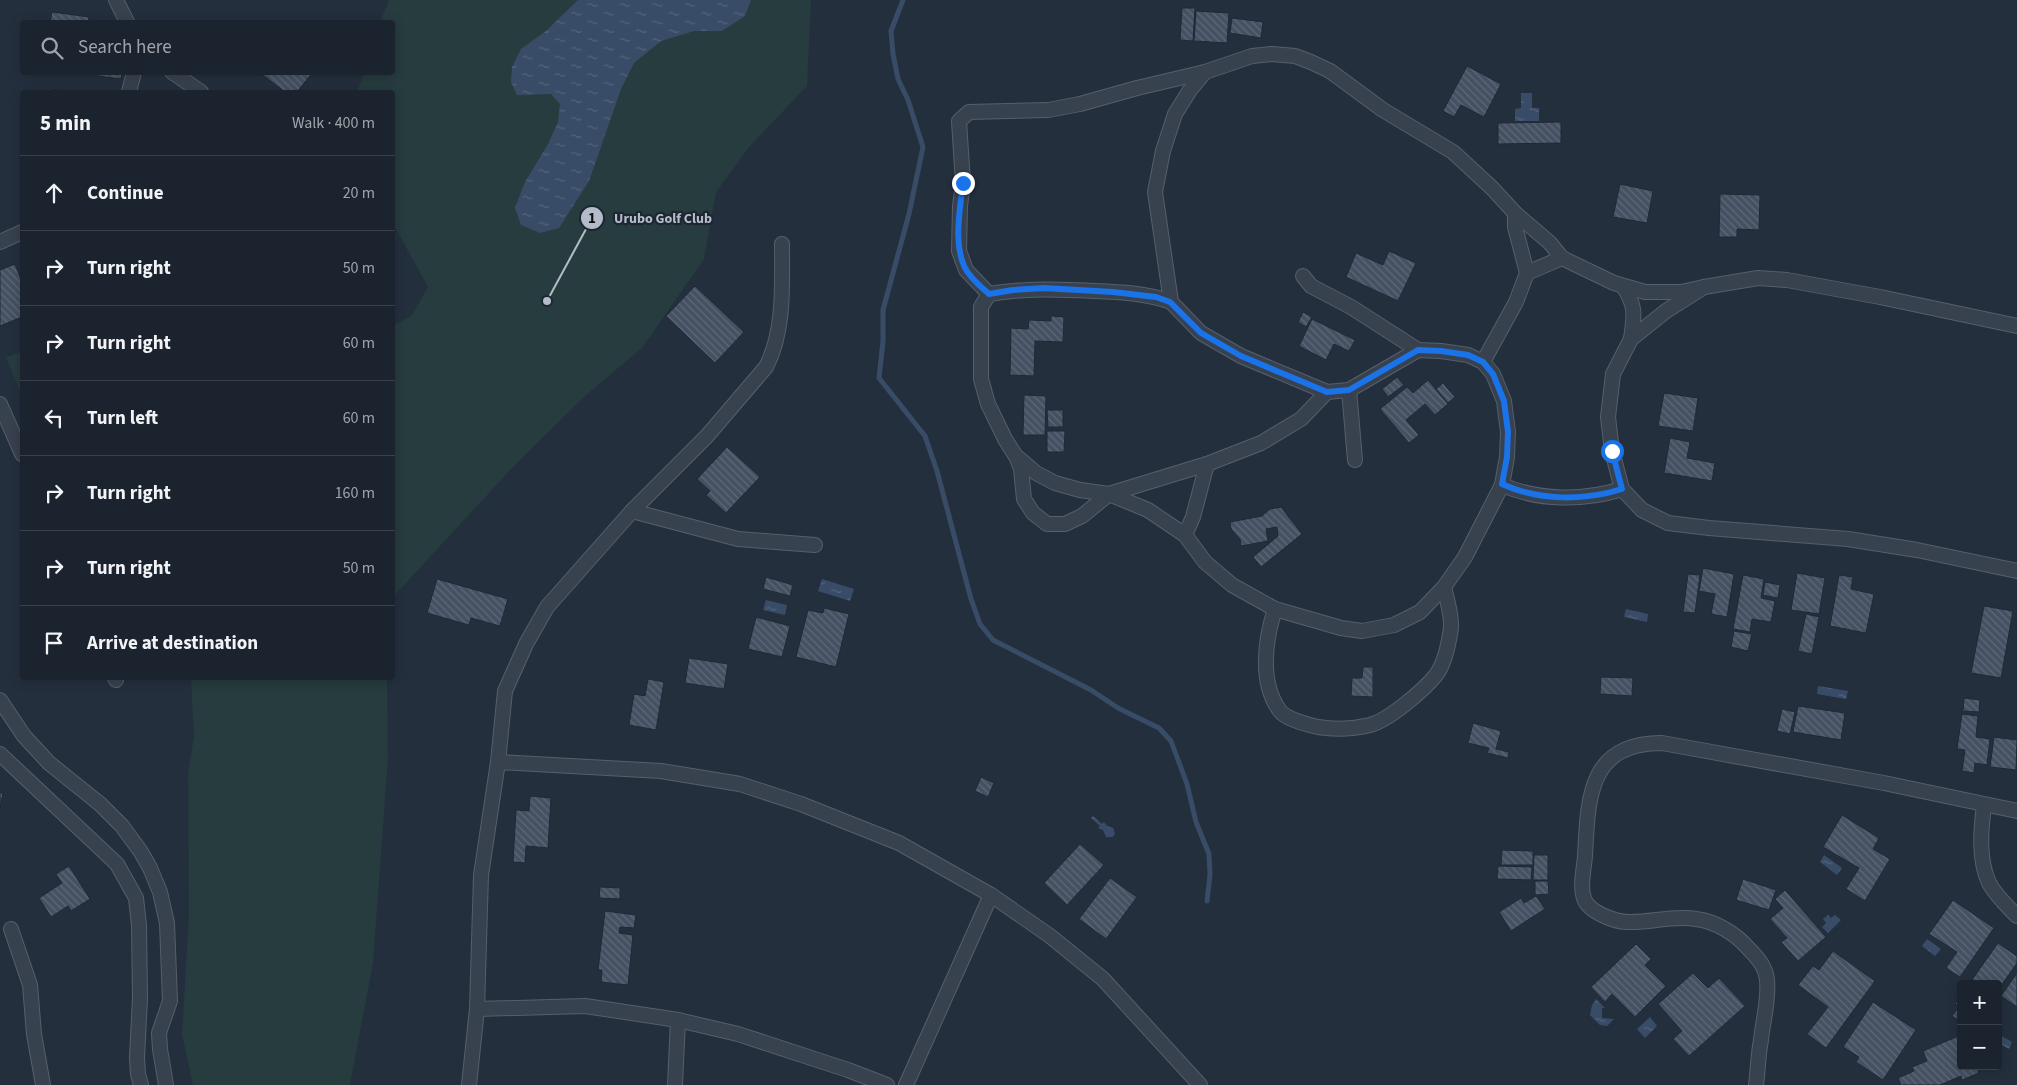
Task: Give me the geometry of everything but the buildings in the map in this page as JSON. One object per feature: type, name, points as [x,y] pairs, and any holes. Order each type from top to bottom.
[{"type":"street","points":[[116,0],[126,20]]},
{"type":"street","points":[[989,294],[966,270],[959,252],[960,206],[963,183],[959,122],[969,112],[1048,110],[1080,104],[1206,72],[1252,56],[1272,54],[1295,56],[1330,71],[1383,110],[1453,152],[1492,188],[1515,213],[1550,243],[1562,258],[1623,286],[1645,292],[1681,292],[1758,278],[1787,280],[1880,297],[2017,326]]},
{"type":"street","points":[[1170,302],[1155,192],[1162,152],[1175,114],[1190,90],[1206,72]]},
{"type":"street","points":[[130,90],[133,75]]},
{"type":"street","points":[[176,75],[199,90]]},
{"type":"street","points":[[1483,362],[1516,302],[1527,273],[1515,227],[1515,213]]},
{"type":"street","points":[[0,242],[20,233]]},
{"type":"street","points":[[469,1085],[476,1010],[481,875],[498,762],[505,691],[526,644],[547,607],[632,511],[707,436],[766,367],[772,356],[779,321],[782,244]]},
{"type":"street","points":[[1527,273],[1562,258]]},
{"type":"street","points":[[1015,455],[1036,473],[1056,484],[1109,494],[1148,510],[1185,535],[1206,562],[1232,584],[1275,609],[1341,628],[1362,631],[1394,625],[1420,612],[1444,587],[1465,557],[1502,484],[1507,457],[1508,432],[1504,401],[1493,374],[1483,362],[1468,355],[1418,350],[1351,307],[1311,286],[1303,276]]},
{"type":"street","points":[[1623,286],[1630,298],[1634,311],[1631,339],[1613,374],[1608,417],[1612,451],[1622,489],[1642,510],[1668,523],[1848,539],[1917,550],[2017,571]]},
{"type":"street","points":[[1631,339],[1666,311],[1704,287]]},
{"type":"street","points":[[1327,392],[1301,419],[1261,443],[1207,464],[1109,494],[1082,516],[1065,524],[1048,524],[1033,513],[1024,499],[1021,469],[1015,455],[995,422],[981,378],[981,307],[989,294],[1044,288],[1113,292],[1156,297],[1170,302],[1201,333],[1241,356],[1327,392],[1349,390],[1418,350]]},
{"type":"street","points":[[1349,390],[1355,460]]},
{"type":"street","points":[[0,404],[20,449]]},
{"type":"street","points":[[1185,535],[1194,517],[1207,464]]},
{"type":"street","points":[[1502,484],[1529,494],[1558,498],[1622,489]]},
{"type":"street","points":[[632,511],[738,539],[815,545]]},
{"type":"street","points":[[1275,609],[1269,627],[1266,661],[1270,692],[1281,713],[1307,725],[1336,730],[1372,724],[1395,712],[1437,674],[1446,650],[1451,626],[1444,587]]},
{"type":"street","points":[[0,700],[24,736],[49,763],[100,804],[122,826],[150,868],[160,892],[167,923],[170,1001],[159,1033],[166,1085]]},
{"type":"street","points":[[1756,1085],[1760,1040],[1768,1001],[1767,978],[1760,960],[1742,941],[1720,926],[1697,919],[1658,919],[1627,922],[1603,916],[1587,904],[1582,883],[1590,795],[1600,769],[1619,751],[1642,743],[1662,743],[1884,783],[2017,811]]},
{"type":"street","points":[[0,754],[117,864],[136,898],[140,943],[137,1081]]},
{"type":"street","points":[[498,762],[661,772],[740,784],[802,804],[899,843],[991,895],[1050,936],[1103,979],[1195,1083]]},
{"type":"street","points":[[1984,804],[1981,828],[1982,856],[1989,882],[2001,900],[2017,916]]},
{"type":"street","points":[[906,1085],[991,895]]},
{"type":"street","points":[[11,929],[30,985],[34,1034],[43,1085]]},
{"type":"street","points":[[476,1010],[585,1006],[678,1020],[756,1040],[887,1085]]},
{"type":"street","points":[[675,1085],[678,1020]]},
{"type":"street","points":[[137,1081],[162,1061]]},
{"type":"green space","points":[[389,0],[811,0],[807,86],[750,146],[716,192],[704,259],[642,348],[585,396],[513,467],[395,595],[395,325],[412,315],[428,287],[395,228],[395,90],[358,90],[363,75],[395,75],[395,20],[381,20]]},
{"type":"green space","points":[[20,352],[20,391],[6,358]]},
{"type":"green space","points":[[191,680],[387,680],[388,758],[373,963],[350,1085],[193,1085],[182,1034],[189,914],[188,772],[194,737]]},
{"type":"water","points":[[578,0],[751,0],[745,16],[722,31],[694,31],[661,41],[634,63],[621,89],[589,181],[559,228],[540,233],[521,225],[515,208],[525,182],[548,144],[558,122],[560,104],[551,94],[517,95],[511,82],[512,67],[521,49],[546,31]]},
{"type":"water","points":[[1521,93],[1532,93],[1532,108],[1539,108],[1539,121],[1515,121],[1515,109],[1521,108]]},
{"type":"water","points":[[822,579],[854,589],[850,601],[818,591]]},
{"type":"water","points":[[766,600],[787,605],[785,615],[763,610]]},
{"type":"water","points":[[1626,609],[1648,614],[1647,622],[1624,617]]},
{"type":"water","points":[[1818,686],[1848,691],[1846,699],[1817,694]]},
{"type":"water","points":[[1093,816],[1102,824],[1104,822],[1107,826],[1113,828],[1115,833],[1113,837],[1106,837],[1103,830],[1098,828],[1100,826],[1091,818]]},
{"type":"water","points":[[1824,855],[1842,868],[1837,875],[1820,862]]},
{"type":"water","points":[[1828,915],[1831,918],[1835,915],[1841,920],[1828,933],[1822,927],[1826,923],[1823,919]]},
{"type":"water","points":[[1927,939],[1941,949],[1935,956],[1922,946]]},
{"type":"water","points":[[1596,999],[1605,1008],[1602,1008],[1602,1018],[1614,1019],[1607,1026],[1600,1025],[1590,1015],[1592,1005]]},
{"type":"water","points":[[1650,1017],[1657,1026],[1645,1038],[1637,1029]]},
{"type":"water","points":[[2002,1036],[2012,1042],[2009,1049],[2002,1045]]},
{"type":"waterway","points":[[903,0],[891,31],[893,54],[898,79],[908,100],[923,147],[909,214],[883,310],[883,341],[879,378],[925,436],[937,471],[971,599],[980,624],[993,640],[1091,690],[1118,708],[1159,728],[1171,741],[1187,784],[1196,822],[1209,854],[1210,875],[1207,901]]},
{"type":"place","name":"Urubo Golf Club","points":[[547,301]]},
{"type":"route","points":[[963,183],[960,206],[959,252],[966,270],[989,294],[1044,288],[1113,292],[1156,297],[1170,302],[1201,333],[1241,356],[1279,370],[1297,380],[1327,392],[1349,390],[1418,350],[1468,355],[1483,362],[1493,374],[1504,401],[1508,432],[1507,457],[1502,484],[1529,494],[1558,498],[1622,489],[1612,451]]}]
